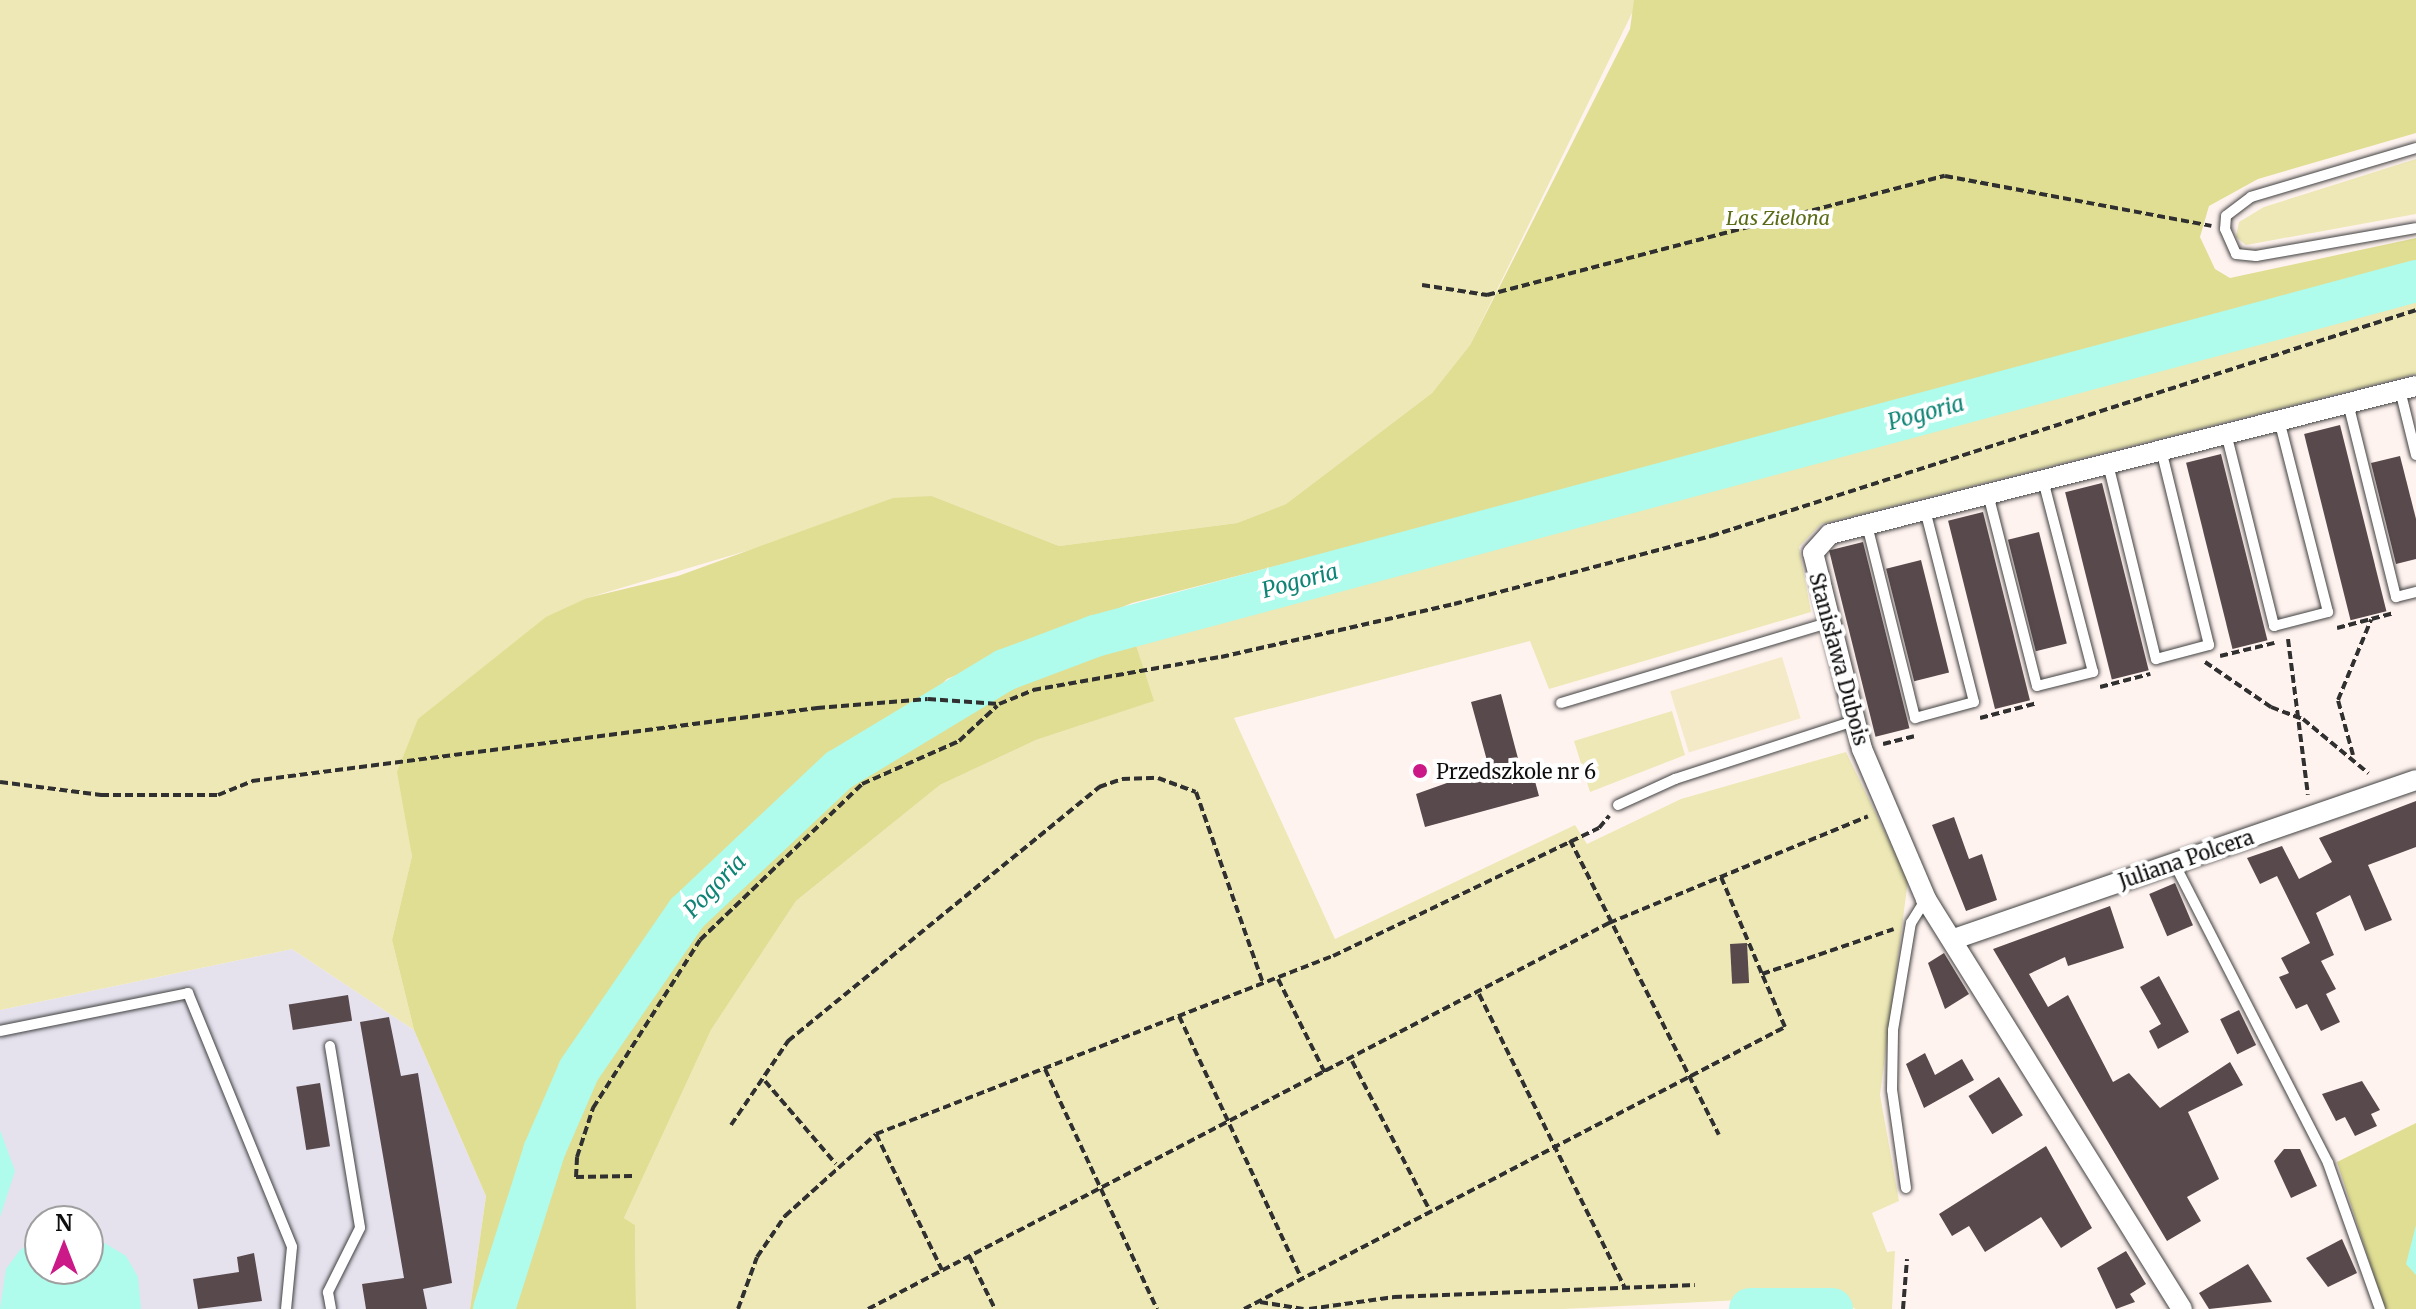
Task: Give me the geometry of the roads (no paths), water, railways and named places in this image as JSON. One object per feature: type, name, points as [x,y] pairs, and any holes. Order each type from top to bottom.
[{"type":"street","name":"Stanisława Dubois","points":[[2182,1309],[1957,938],[1926,899],[1883,805],[1862,749],[1828,623],[1813,553],[1822,538],[1867,525],[2408,388]]},
{"type":"street","name":"Juliana Polcera","points":[[1957,938],[2416,780]]},
{"type":"lane","points":[[2416,148],[2251,197],[2226,216],[2225,229],[2236,254],[2256,256],[2416,228]]},
{"type":"lane","points":[[2408,388],[2416,455]]},
{"type":"lane","points":[[2348,403],[2396,597],[2416,592]]},
{"type":"lane","points":[[2226,433],[2274,626],[2315,616],[2328,612],[2279,420]]},
{"type":"lane","points":[[2108,464],[2156,659],[2209,645],[2161,450]]},
{"type":"lane","points":[[1988,494],[2037,686],[2093,672],[2043,480]]},
{"type":"lane","points":[[1867,525],[1915,718],[1974,702],[1925,510]]},
{"type":"lane","points":[[1561,703],[1828,623]]},
{"type":"lane","points":[[1618,805],[1675,779],[1854,721]]},
{"type":"lane","points":[[2174,863],[2328,1163],[2380,1309]]},
{"type":"lane","points":[[1906,1188],[1892,1090],[1911,923],[1926,899]]},
{"type":"lane","points":[[0,1031],[188,993],[292,1247],[286,1309]]},
{"type":"lane","points":[[330,1046],[360,1228],[328,1292],[331,1309]]},
{"type":"water","points":[[0,1130],[15,1171],[0,1217]]},
{"type":"water","points":[[2416,1225],[2416,1275],[2406,1264]]},
{"type":"water","points":[[104,1243],[126,1256],[138,1277],[141,1309],[0,1309],[6,1269],[24,1247],[24,1285],[104,1285]]},
{"type":"waterway","name":"Pogoria","points":[[494,1309],[544,1151],[579,1070],[687,913],[839,770],[1005,670],[1095,636],[2416,281]]},
{"type":"waterway","points":[[1750,1309],[1832,1309]]},
{"type":"place","name":"Przedszkole nr 6","points":[[1420,771]]},
{"type":"park label","name":"Las Zielona","points":[[1778,217]]}]
